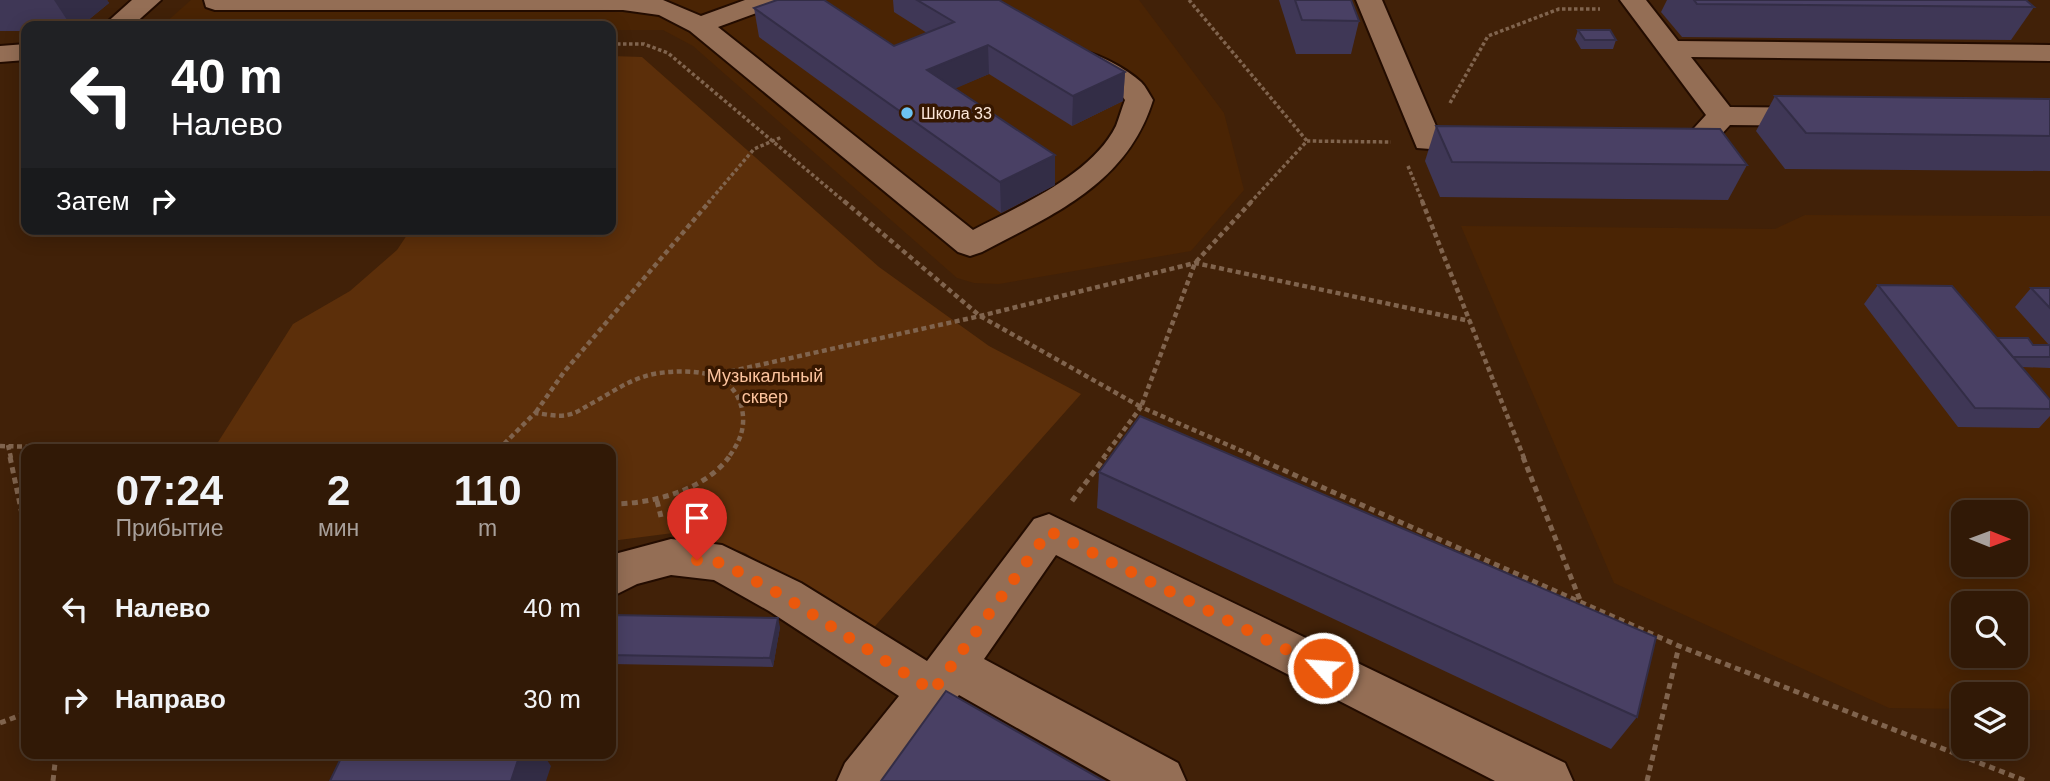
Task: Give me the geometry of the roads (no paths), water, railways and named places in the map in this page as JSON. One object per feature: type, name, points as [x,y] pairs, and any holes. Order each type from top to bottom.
[{"type":"lane","points":[[122,21],[148,0]]},
{"type":"lane","points":[[218,0],[215,2],[535,2],[633,4],[665,8],[699,24],[970,245],[1077,186],[1110,155],[1136,119],[1139,100],[1130,87],[1059,43]]},
{"type":"lane","points":[[699,24],[769,0]]},
{"type":"lane","points":[[1369,0],[1428,142],[1511,144]]},
{"type":"lane","points":[[1633,0],[1721,116]]},
{"type":"lane","points":[[1670,49],[2037,53],[2050,74]]},
{"type":"lane","points":[[0,54],[21,52]]},
{"type":"lane","points":[[1637,147],[1692,148],[1721,116],[1845,117]]},
{"type":"lane","points":[[863,781],[943,679],[1049,531],[1547,781]]},
{"type":"lane","points":[[616,575],[624,569],[671,557],[722,563],[943,679],[1160,781]]},
{"type":"place","name":"Школа 33","points":[[907,113]]},
{"type":"park label","name":"Музыкальный сквер","points":[[765,386]]}]
